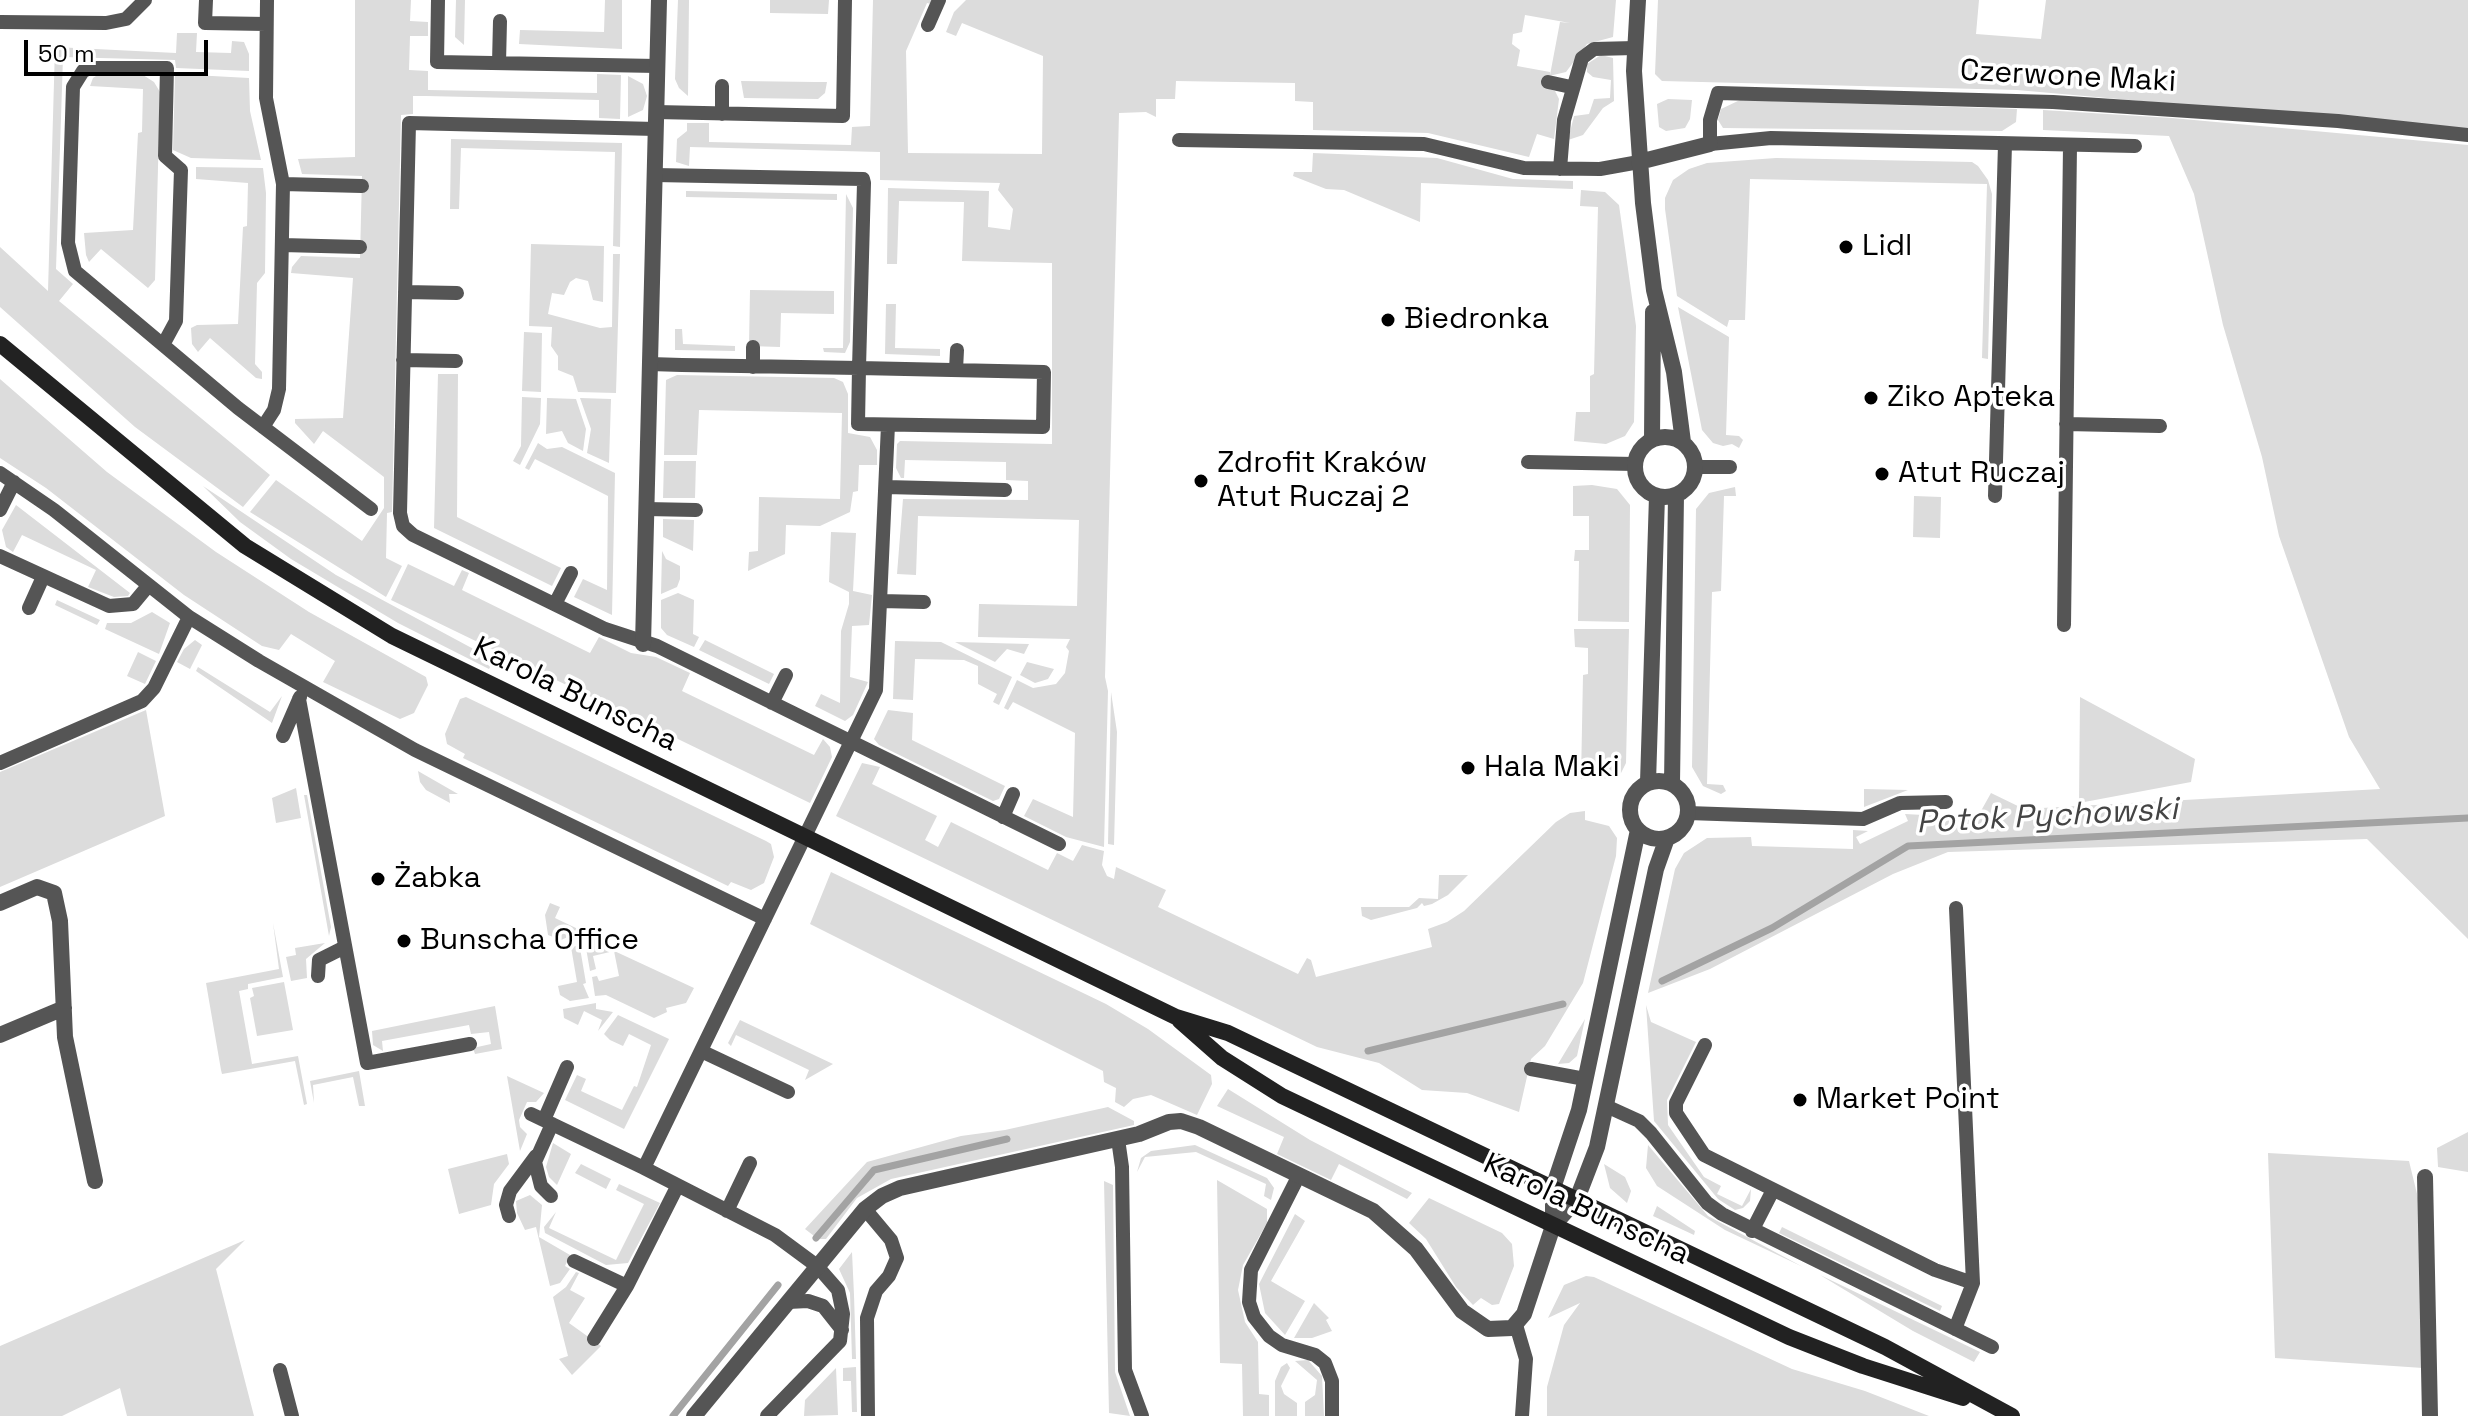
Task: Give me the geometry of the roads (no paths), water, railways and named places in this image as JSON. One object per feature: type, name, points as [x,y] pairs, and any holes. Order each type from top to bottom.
[{"type":"main road","name":"Karola Bunscha","points":[[0,344],[168,487],[245,546],[307,587],[428,655],[1176,1017],[1228,1033],[1577,1199],[1885,1347],[2012,1416]]},
{"type":"main road","name":"Karola Bunscha","points":[[1176,1017],[1222,1058],[1282,1096],[1553,1226],[1789,1337],[1863,1366],[1995,1408]]},
{"type":"street","points":[[643,644],[659,0]]},
{"type":"street","points":[[1638,0],[1635,48],[1639,162],[1654,290],[1674,372],[1683,442]]},
{"type":"street","points":[[1639,162],[1710,144]]},
{"type":"street","points":[[1652,439],[1654,290]]},
{"type":"street","points":[[1668,436],[1683,442],[1690,449],[1696,467],[1690,484],[1676,495],[1657,496],[1640,484],[1635,464],[1638,454],[1652,439],[1668,436]]},
{"type":"street","points":[[1672,783],[1676,495]]},
{"type":"street","points":[[1648,782],[1657,496]]},
{"type":"street","points":[[694,1416],[865,1209],[900,1188],[1145,1133],[1162,1123],[1181,1121],[1355,1201],[1389,1223],[1422,1257],[1455,1304],[1478,1324],[1500,1331],[1516,1325],[1524,1314],[1553,1226],[1553,1188],[1572,1137],[1627,896],[1638,830],[1630,805],[1636,791],[1648,782],[1672,783],[1685,795],[1688,813],[1679,831],[1667,838],[1650,838],[1638,830]]},
{"type":"street","points":[[1553,1226],[1577,1199],[1597,1147],[1654,877],[1667,838]]},
{"type":"street","points":[[0,903],[37,887],[54,893],[60,921],[65,1037],[95,1181]]},
{"type":"street","points":[[0,1035],[64,1008]]},
{"type":"street","points":[[2425,1177],[2430,1416]]},
{"type":"lane","points":[[0,22],[106,23],[126,19],[145,0]]},
{"type":"lane","points":[[206,0],[205,23],[266,24]]},
{"type":"lane","points":[[263,427],[278,400],[283,184],[267,110],[267,0]]},
{"type":"lane","points":[[438,0],[437,62],[657,66]]},
{"type":"lane","points":[[845,0],[843,116],[722,114],[656,121],[409,123],[400,513],[403,526],[413,535],[555,604],[643,644],[657,646],[1059,844]]},
{"type":"lane","points":[[928,25],[939,0]]},
{"type":"lane","points":[[499,63],[500,21]]},
{"type":"lane","points":[[1560,169],[1571,87],[1582,58],[1589,51],[1635,48]]},
{"type":"lane","points":[[163,345],[176,321],[181,170],[165,156],[167,68],[90,68],[83,71],[73,87],[69,258],[83,280],[263,427],[371,509]]},
{"type":"lane","points":[[1548,82],[1571,87]]},
{"type":"lane","points":[[722,86],[722,114]]},
{"type":"lane","name":"Czerwone Maki","points":[[1710,144],[1710,120],[1718,93],[2053,102],[2338,121],[2468,135]]},
{"type":"lane","points":[[1710,144],[1771,138],[2135,146]]},
{"type":"lane","points":[[1179,140],[1424,144],[1499,164],[1560,169],[1600,169],[1639,162]]},
{"type":"lane","points":[[1995,496],[2005,144]]},
{"type":"lane","points":[[2064,625],[2070,146]]},
{"type":"lane","points":[[650,364],[753,367],[859,368],[1044,372],[1043,427],[858,424],[859,368],[863,179],[655,175]]},
{"type":"lane","points":[[283,184],[362,186]]},
{"type":"lane","points":[[282,245],[360,247]]},
{"type":"lane","points":[[405,292],[457,293]]},
{"type":"lane","points":[[753,347],[753,367]]},
{"type":"lane","points":[[956,370],[957,350]]},
{"type":"lane","points":[[403,360],[456,361]]},
{"type":"lane","points":[[2066,424],[2160,426]]},
{"type":"lane","points":[[644,1168],[852,743],[877,684],[888,425]]},
{"type":"lane","points":[[1528,462],[1635,464]]},
{"type":"lane","points":[[1696,467],[1730,467]]},
{"type":"lane","points":[[0,473],[189,617],[302,692],[765,919]]},
{"type":"lane","points":[[0,510],[14,482]]},
{"type":"lane","points":[[886,487],[1005,490]]},
{"type":"lane","points":[[646,509],[696,510]]},
{"type":"lane","points":[[0,556],[114,607],[136,603],[148,586]]},
{"type":"lane","points":[[555,604],[571,573]]},
{"type":"lane","points":[[29,608],[43,577]]},
{"type":"lane","points":[[881,601],[924,602]]},
{"type":"lane","points":[[0,763],[142,701],[154,688],[189,617]]},
{"type":"lane","points":[[772,703],[786,675]]},
{"type":"lane","points":[[283,736],[302,692]]},
{"type":"lane","points":[[302,692],[367,1063],[470,1044]]},
{"type":"lane","points":[[1003,817],[1013,794]]},
{"type":"lane","points":[[1688,813],[1863,819],[1900,803],[1946,802]]},
{"type":"lane","points":[[1955,1329],[1973,1283],[1956,908]]},
{"type":"lane","points":[[318,976],[319,960],[345,947]]},
{"type":"lane","points":[[1705,1045],[1676,1103],[1680,1124],[1704,1155],[1935,1270],[1973,1283]]},
{"type":"lane","points":[[701,1051],[788,1092]]},
{"type":"lane","points":[[551,1196],[538,1179],[536,1156],[542,1119],[567,1067]]},
{"type":"lane","points":[[1531,1069],[1585,1079]]},
{"type":"lane","points":[[1606,1106],[1639,1121],[1660,1142],[1707,1203],[1752,1231],[1992,1347]]},
{"type":"lane","points":[[542,1119],[775,1235],[817,1266],[834,1283],[841,1297],[842,1330],[837,1345],[767,1416]]},
{"type":"lane","points":[[1118,1139],[1122,1167],[1125,1370],[1142,1416]]},
{"type":"lane","points":[[509,1216],[507,1196],[536,1156]]},
{"type":"lane","points":[[727,1211],[750,1163]]},
{"type":"lane","points":[[1299,1175],[1251,1270],[1249,1302],[1254,1317],[1269,1336],[1282,1345],[1315,1355],[1325,1363],[1332,1381],[1332,1416]]},
{"type":"lane","points":[[594,1339],[627,1286],[677,1187]]},
{"type":"lane","points":[[1752,1231],[1773,1190]]},
{"type":"lane","points":[[865,1209],[891,1240],[897,1258],[889,1276],[876,1291],[867,1318],[868,1416]]},
{"type":"lane","points":[[574,1261],[627,1286]]},
{"type":"lane","points":[[788,1302],[808,1301],[823,1306],[842,1330]]},
{"type":"lane","points":[[1516,1325],[1526,1359],[1522,1416]]},
{"type":"lane","points":[[280,1370],[292,1416]]},
{"type":"waterway","name":"Potok Pychowski","points":[[1662,981],[1772,928],[1908,846],[2468,818]]},
{"type":"waterway","name":"Potok Pychowski","points":[[1368,1051],[1563,1004]]},
{"type":"waterway","name":"Potok Pychowski","points":[[816,1238],[874,1170],[1007,1139]]},
{"type":"waterway","name":"Potok Pychowski","points":[[673,1416],[778,1285]]},
{"type":"place","name":"Lidl","points":[[1846,247]]},
{"type":"place","name":"Biedronka","points":[[1388,320]]},
{"type":"place","name":"Ziko Apteka","points":[[1871,398]]},
{"type":"place","name":"Atut Ruczaj","points":[[1882,474]]},
{"type":"place","name":"Zdrofit Kraków Atut Ruczaj 2","points":[[1201,481]]},
{"type":"place","name":"Hala Maki","points":[[1468,768]]},
{"type":"place","name":"Żabka","points":[[378,879]]},
{"type":"place","name":"Bunscha Office","points":[[404,941]]},
{"type":"place","name":"Market Point","points":[[1800,1100]]}]
